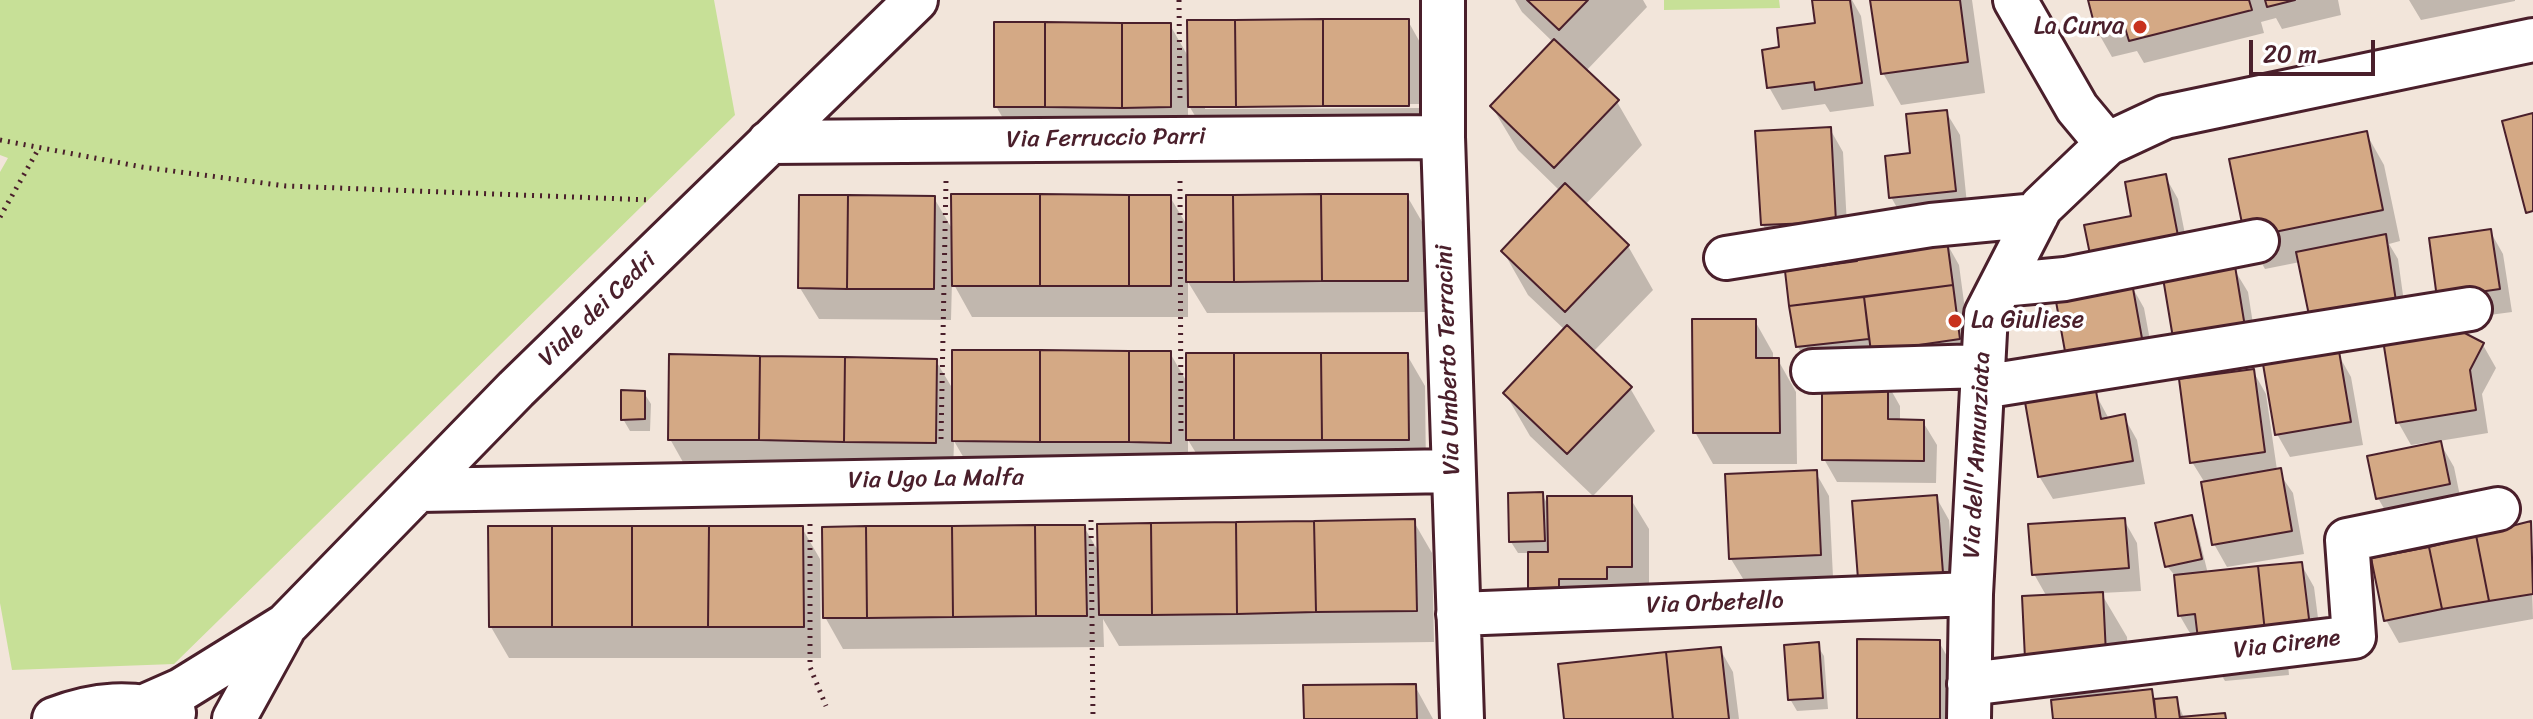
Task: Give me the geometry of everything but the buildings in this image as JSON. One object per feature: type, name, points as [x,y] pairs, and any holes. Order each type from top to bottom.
[{"type":"street","name":"Viale dei Cedri","points":[[147,705],[181,690],[286,625],[516,389],[916,0]]},
{"type":"street","name":"Via Umberto Terracini","points":[[1443,0],[1443,137],[1462,719]]},
{"type":"street","points":[[2015,0],[2077,108],[2107,144]]},
{"type":"street","name":"Via dell'Annunziata","points":[[1969,702],[1971,594],[1986,314],[2037,215],[2107,144],[2165,117],[2533,40]]},
{"type":"street","name":"Via Ferruccio Parri","points":[[769,142],[1443,137]]},
{"type":"street","points":[[1726,258],[1931,225],[2037,215]]},
{"type":"street","points":[[2001,285],[2065,279],[2257,241]]},
{"type":"street","points":[[1813,371],[1982,377],[2470,309]]},
{"type":"street","name":"Via Ugo La Malfa","points":[[420,490],[1452,471]]},
{"type":"street","name":"Via Cirene","points":[[1969,702],[2354,637],[2347,540],[2498,509]]},
{"type":"street","name":"Via Orbetello","points":[[1458,614],[1971,594]]},
{"type":"street","name":"Viale dei Cedri","points":[[234,719],[286,625]]},
{"type":"street","points":[[54,719],[100,704],[147,705],[186,719]]},
{"type":"path","points":[[1179,0],[1181,476]]},
{"type":"path","points":[[0,140],[142,167],[286,186],[709,200]]},
{"type":"path","points":[[940,480],[946,141]]},
{"type":"path","points":[[0,217],[39,147]]},
{"type":"path","points":[[1091,477],[1093,719]]},
{"type":"path","points":[[810,483],[810,667],[826,706]]},
{"type":"green space","points":[[0,0],[714,0],[735,115],[174,664],[12,670],[0,603],[0,172],[8,158],[0,155]]},
{"type":"green space","points":[[1664,0],[1779,0],[1780,8],[1664,10]]},
{"type":"place","name":"La Curva","points":[[2140,27]]},
{"type":"place","name":"La Giuliese","points":[[1955,321]]}]
